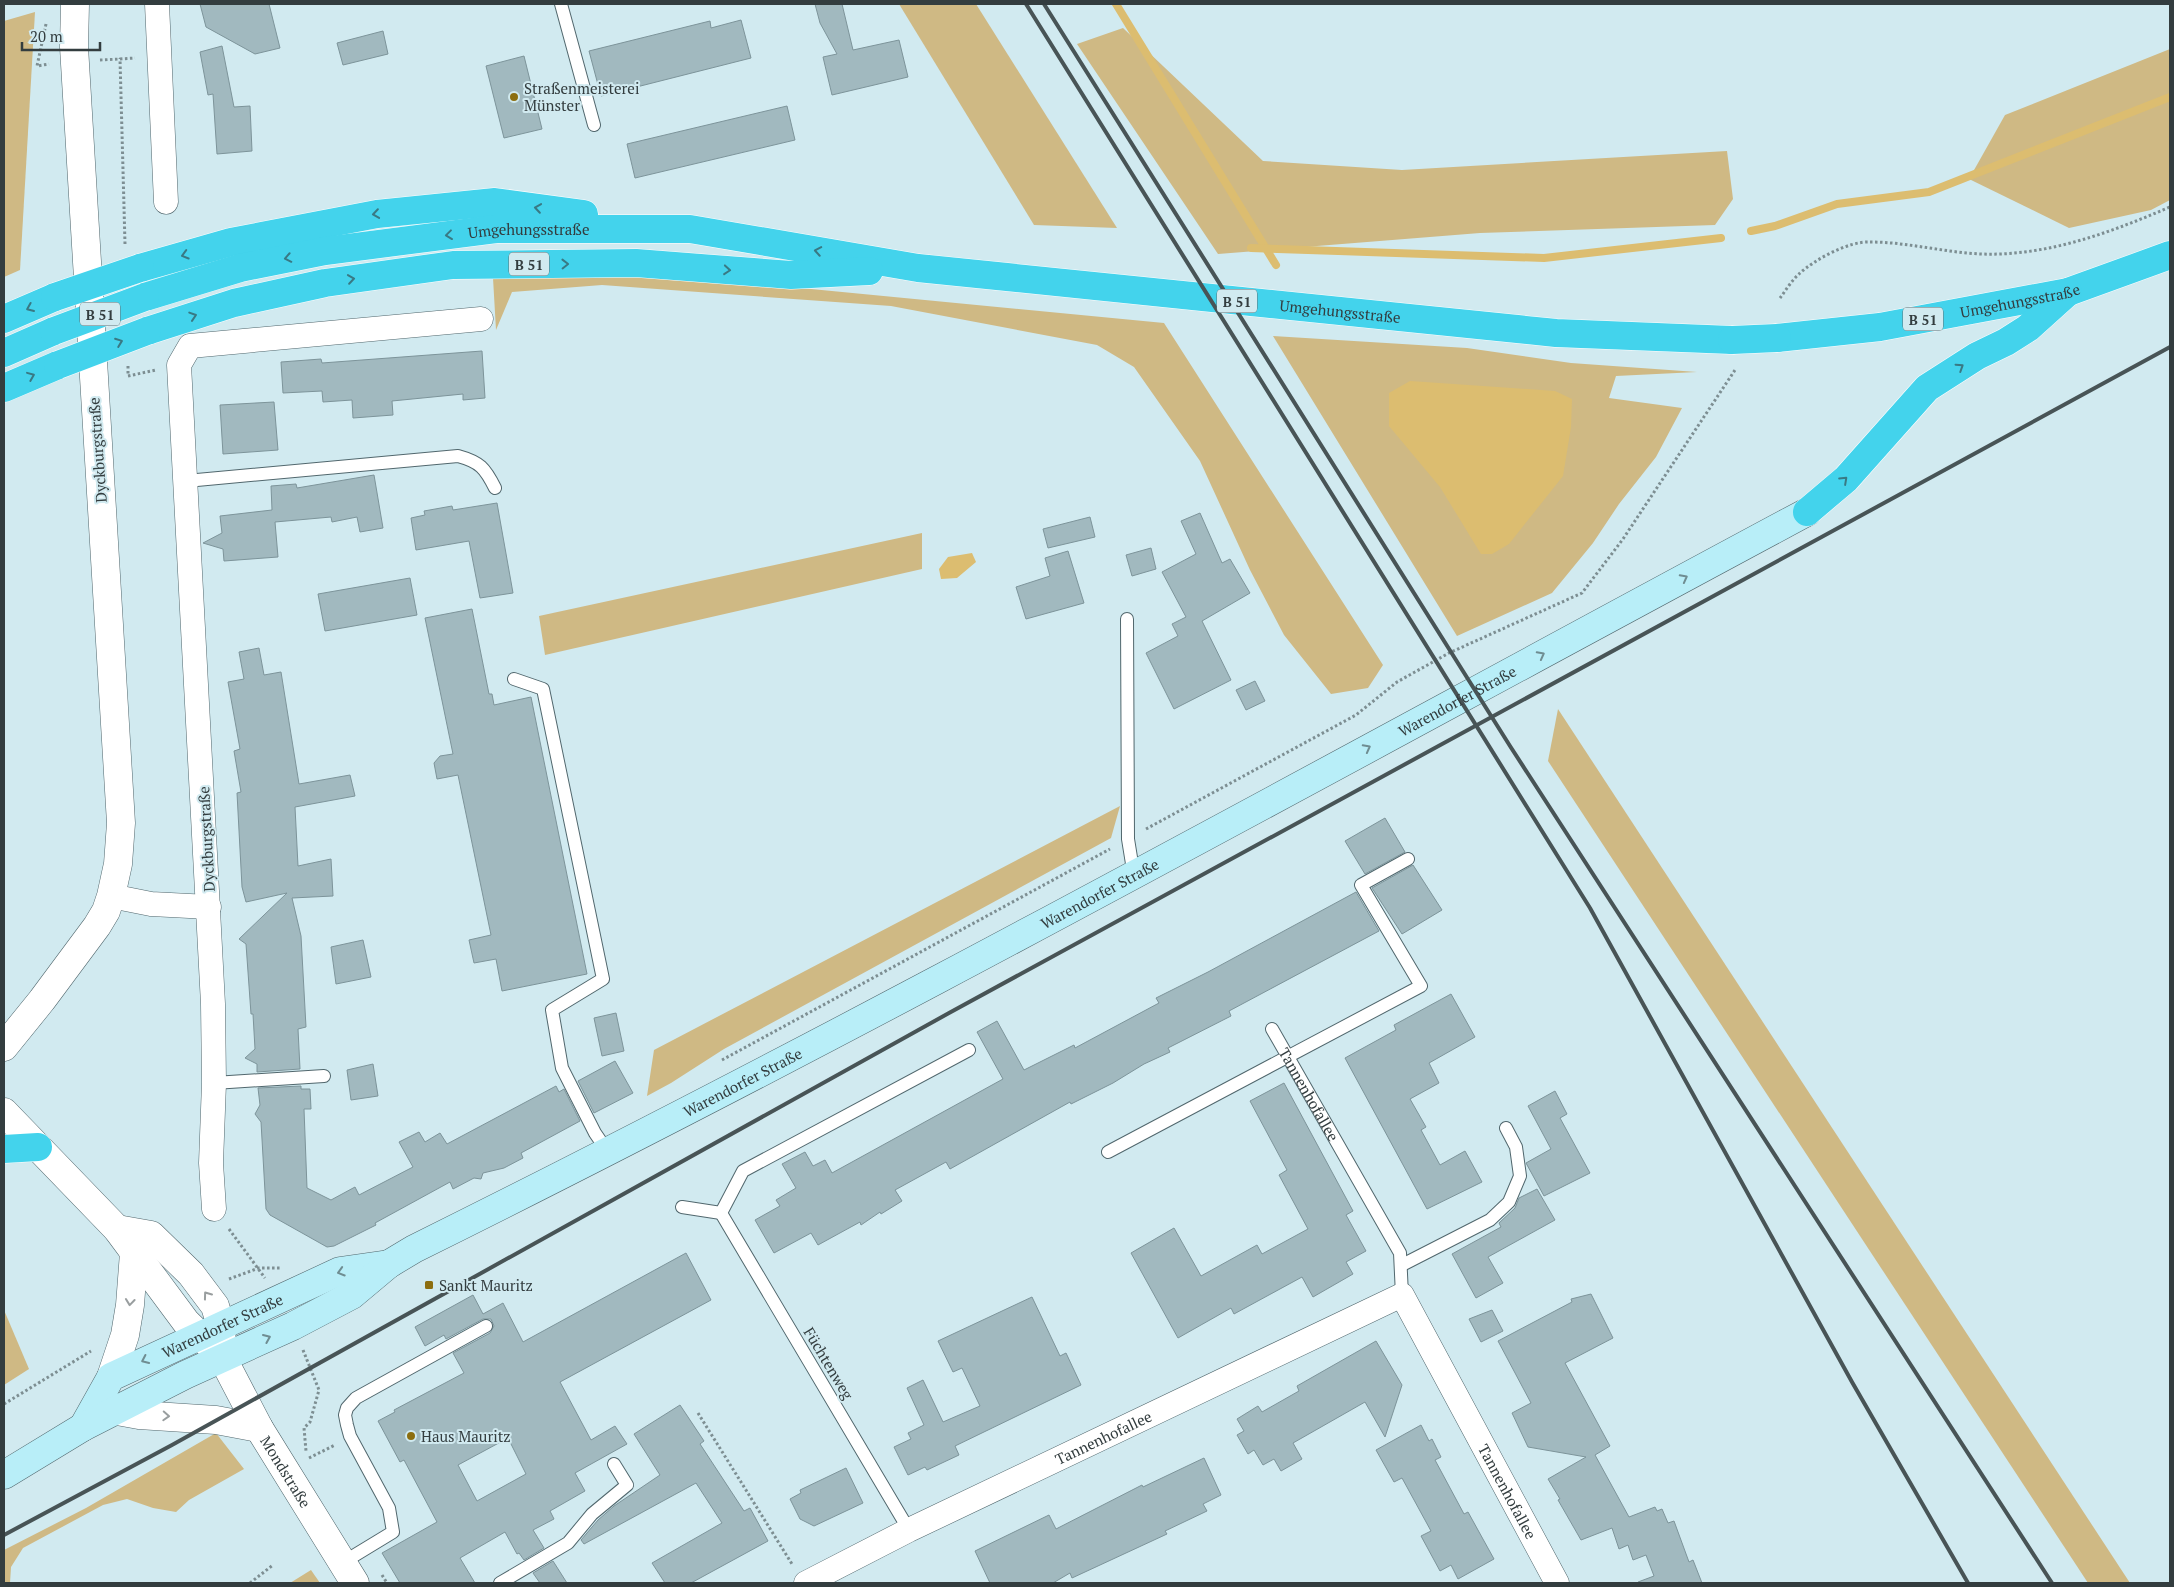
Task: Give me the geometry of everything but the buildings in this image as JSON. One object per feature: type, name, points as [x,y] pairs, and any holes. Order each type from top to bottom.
[{"type":"highway","points":[[4,319],[56,297],[132,257],[230,242],[376,214],[495,202],[690,229]]},
{"type":"highway","name":"Umgehungsstraße","points":[[4,353],[54,331],[145,297],[240,268],[325,251],[496,229],[690,229],[918,268],[1556,333],[1732,340],[1777,338],[1880,327],[2068,292],[2170,255]]},
{"type":"highway","name":"Umgehungsstraße","points":[[4,388],[147,331],[234,303],[307,287],[453,265],[636,262],[791,275],[918,268]]},
{"type":"highway","points":[[1807,512],[1846,479],[1927,388],[2028,328],[2068,292]]},
{"type":"highway","points":[[4,1149],[38,1147]]},
{"type":"main road","name":"Warendorfer Straße","points":[[4,1475],[83,1427],[185,1374],[293,1326],[352,1296],[389,1264],[414,1249],[609,1153],[1134,876],[1324,771],[1807,512]]},
{"type":"main road","name":"Warendorfer Straße","points":[[83,1427],[111,1377],[340,1271],[389,1264]]},
{"type":"street","name":"Dyckburgstraße","points":[[4,1047],[97,926],[111,896],[118,864],[121,823],[74,47],[75,4]]},
{"type":"street","points":[[157,4],[166,202]]},
{"type":"street","points":[[179,364],[190,346],[480,319]]},
{"type":"street","name":"Dyckburgstraße","points":[[179,364],[209,907],[214,1083],[211,1163],[214,1209]]},
{"type":"street","name":"Dyckburgstraße","points":[[111,896],[151,904],[209,907]]},
{"type":"street","points":[[4,1112],[118,1229],[134,1254],[186,1322],[210,1330]]},
{"type":"street","points":[[118,1229],[151,1235],[191,1274],[215,1306],[210,1330],[222,1357]]},
{"type":"street","points":[[111,1377],[125,1335],[130,1305],[134,1254]]},
{"type":"street","name":"Tannenhofallee","points":[[800,1575],[909,1530],[1402,1295],[1556,1583]]},
{"type":"street","name":"Mondstraße","points":[[222,1357],[259,1428],[348,1573]]},
{"type":"street","points":[[117,1411],[139,1415],[216,1420],[259,1428]]},
{"type":"lane","points":[[561,4],[594,125]]},
{"type":"lane","points":[[186,481],[458,456],[474,460],[486,470],[495,488]]},
{"type":"lane","points":[[1127,619],[1128,839],[1134,876]]},
{"type":"lane","points":[[514,679],[543,689],[603,979],[552,1010],[562,1068],[595,1134],[609,1153]]},
{"type":"lane","points":[[1108,1152],[1421,986],[1361,885],[1408,859]]},
{"type":"lane","name":"Tannenhofallee","points":[[1272,1029],[1400,1253],[1402,1295]]},
{"type":"lane","points":[[682,1207],[721,1213],[743,1171],[969,1050]]},
{"type":"lane","points":[[214,1083],[324,1076]]},
{"type":"lane","points":[[1402,1265],[1490,1220],[1509,1202],[1520,1176],[1516,1147],[1506,1128]]},
{"type":"lane","name":"Füchtenweg","points":[[721,1213],[909,1530]]},
{"type":"lane","points":[[348,1573],[393,1532],[389,1508],[351,1437],[345,1415],[348,1408],[356,1398],[486,1326]]},
{"type":"lane","points":[[500,1583],[568,1544],[592,1514],[627,1485],[614,1464]]},
{"type":"path","points":[[132,257],[120,59],[159,56]]},
{"type":"path","points":[[1780,298],[1798,274],[1820,259],[1839,249],[1868,241],[1955,252],[1998,254],[2046,248],[2113,231],[2170,207]]},
{"type":"path","points":[[128,356],[128,376],[179,364]]},
{"type":"path","points":[[717,1063],[1356,716],[1398,682],[1450,653],[1582,593],[1623,539],[1735,370]]},
{"type":"path","points":[[214,1209],[259,1268]]},
{"type":"path","points":[[227,1280],[259,1268],[289,1267]]},
{"type":"path","points":[[4,1404],[96,1348]]},
{"type":"path","points":[[304,1428],[310,1422],[319,1390],[308,1361]]},
{"type":"path","points":[[698,1413],[800,1575]]},
{"type":"path","points":[[308,1459],[351,1437]]},
{"type":"path","points":[[250,1583],[273,1565]]},
{"type":"shaded area","points":[[899,4],[976,4],[1117,228],[1034,225]]},
{"type":"shaded area","points":[[35,12],[20,270],[4,277],[4,21]]},
{"type":"shaded area","points":[[1123,28],[1263,161],[1402,170],[1727,151],[1733,199],[1715,225],[1480,233],[1218,254],[1077,44]]},
{"type":"shaded area","points":[[2170,49],[2170,200],[2151,210],[2069,228],[1969,179],[2005,115]]},
{"type":"shaded area","points":[[605,269],[1164,323],[1383,665],[1368,688],[1331,694],[1284,635],[1250,570],[1200,461],[1134,367],[1097,345],[891,306],[602,285],[512,292],[496,330],[493,278]]},
{"type":"shaded area","points":[[1273,336],[1467,348],[1571,363],[1697,372],[1616,376],[1609,398],[1682,408],[1656,457],[1619,504],[1593,543],[1552,593],[1457,636]]},
{"type":"shaded area","points":[[1410,381],[1555,391],[1572,399],[1571,427],[1563,476],[1509,544],[1492,554],[1481,554],[1440,487],[1389,426],[1389,393]]},
{"type":"shaded area","points":[[922,533],[922,569],[545,655],[539,616]]},
{"type":"shaded area","points":[[972,553],[976,562],[957,578],[941,579],[939,569],[948,557]]},
{"type":"shaded area","points":[[1558,709],[2130,1583],[2088,1583],[1548,761]]},
{"type":"shaded area","points":[[1120,806],[1111,838],[724,1049],[647,1096],[654,1050]]},
{"type":"shaded area","points":[[4,1310],[29,1369],[4,1385]]},
{"type":"shaded area","points":[[216,1433],[244,1469],[189,1500],[176,1512],[153,1508],[127,1499],[103,1505],[23,1548],[11,1567],[10,1583],[4,1583],[4,1550],[86,1508]]},
{"type":"shaded area","points":[[311,1570],[320,1583],[290,1583]]},
{"type":"waterway","points":[[1116,4],[1276,265]]},
{"type":"waterway","points":[[1751,231],[1775,226],[1837,204],[1929,192],[2170,97]]},
{"type":"waterway","points":[[1251,248],[1544,258],[1721,238]]},
{"type":"railway","points":[[1026,4],[1590,908],[1852,1382],[1968,1583]]},
{"type":"railway","points":[[1044,4],[1510,746],[2052,1583]]},
{"type":"railway","points":[[4,1535],[172,1445],[949,1013],[2170,347]]},
{"type":"place","name":"Straßenmeisterei Münster","points":[[514,97]]},
{"type":"place","name":"Sankt Mauritz","points":[[429,1285]]},
{"type":"place","name":"Haus Mauritz","points":[[411,1436]]}]
